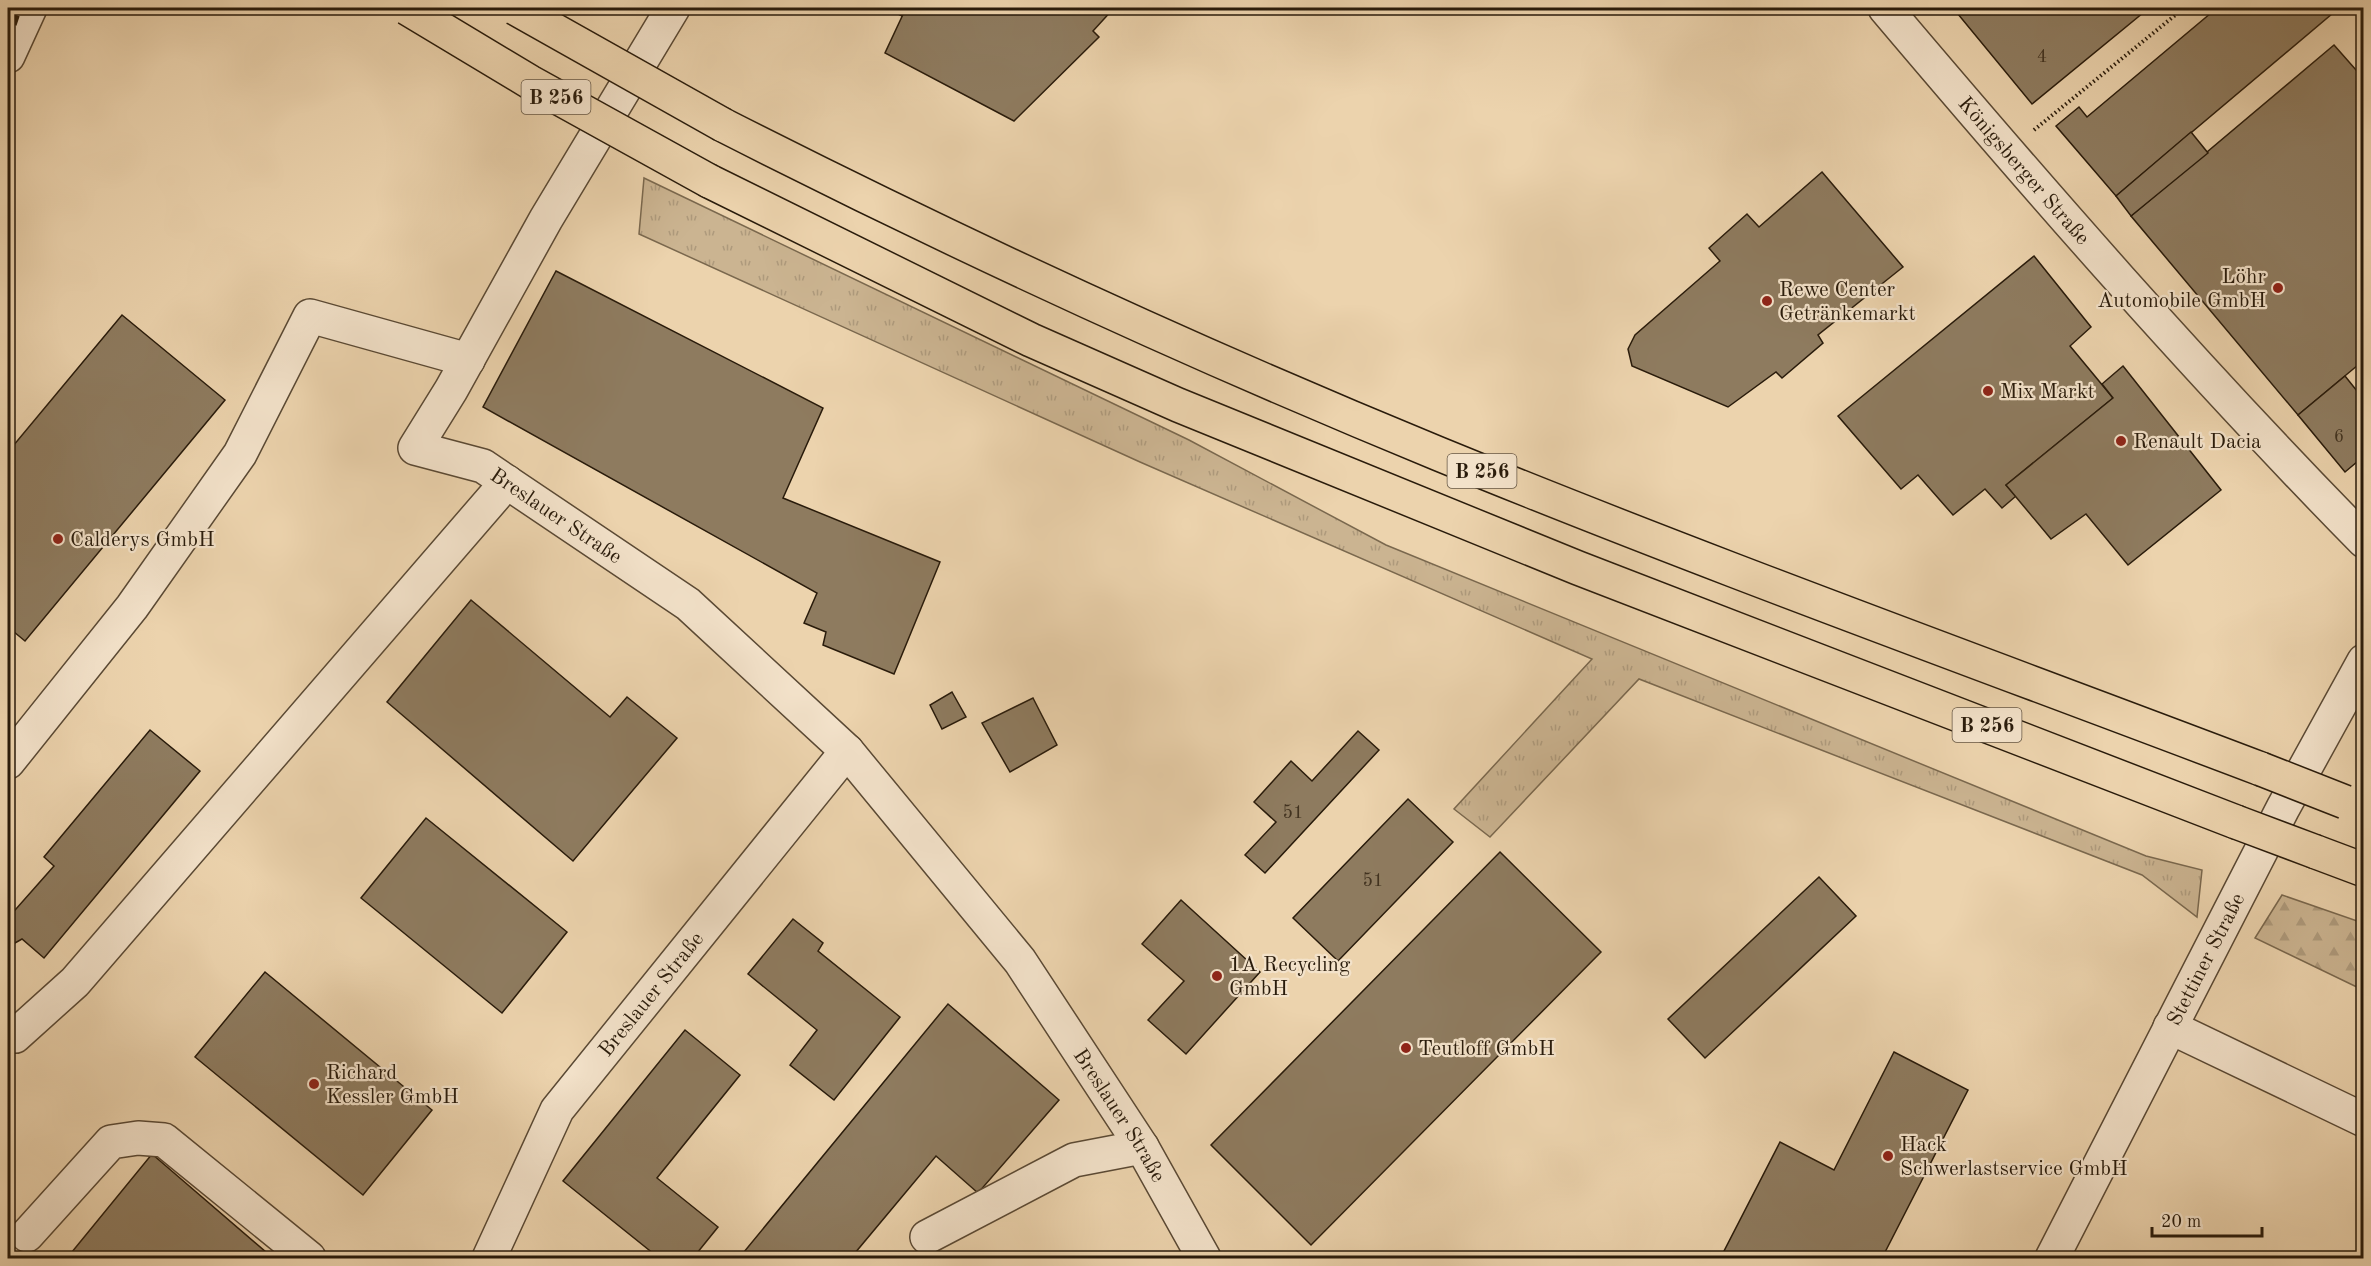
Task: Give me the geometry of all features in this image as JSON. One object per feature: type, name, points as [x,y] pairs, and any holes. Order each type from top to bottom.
[{"type":"highway","name":"B 256","points":[[407,8],[530,82],[709,181],[1020,335],[1200,414],[1578,568],[2364,870]]},
{"type":"highway","name":"B 256","points":[[515,8],[723,125],[905,217],[1055,288],[1417,445],[1604,519],[2354,806]]},
{"type":"street","points":[[8,56],[30,8]]},
{"type":"street","points":[[8,762],[132,608],[240,454],[310,316],[468,360],[546,219],[673,8]]},
{"type":"street","name":"Königsberger Straße","points":[[1885,8],[2168,333],[2364,541]]},
{"type":"street","name":"Breslauer Straße","points":[[468,360],[415,448],[483,466],[688,604],[847,751],[1020,961],[1142,1147],[1204,1258]]},
{"type":"street","points":[[8,1034],[15,1036],[75,982],[507,482]]},
{"type":"street","name":"Stettiner Straße","points":[[2052,1258],[2283,807],[2363,662]]},
{"type":"street","name":"Breslauer Straße","points":[[489,1258],[557,1110],[847,751]]},
{"type":"street","points":[[2170,1028],[2364,1120]]},
{"type":"street","points":[[27,1235],[111,1142],[138,1137],[164,1140],[309,1258]]},
{"type":"street","points":[[927,1237],[1074,1160],[1142,1147]]},
{"type":"path","points":[[2029,135],[2184,8]]},
{"type":"green space","points":[[644,178],[1189,440],[1386,545],[2146,856],[2202,870],[2197,917],[2142,875],[1639,679],[1490,837],[1454,809],[1592,659],[1140,462],[639,234]]},
{"type":"green space","points":[[2282,895],[2363,923],[2363,990],[2255,938]]},
{"type":"building","points":[[886,8],[906,8],[902,16]]},
{"type":"building","points":[[906,8],[1114,8],[1093,31],[1099,37],[1014,121],[885,53]]},
{"type":"building","points":[[1953,8],[2149,8],[2032,104]]},
{"type":"building","points":[[2217,8],[2339,8],[2116,196],[2056,126],[2079,107],[2087,117]]},
{"type":"building","name":"Löhr Automobile GmbH","points":[[2334,45],[2364,79],[2364,360],[2298,415],[2131,216]]},
{"type":"building","points":[[2191,132],[2208,153],[2131,216],[2116,196]]},
{"type":"building","name":"Rewe Center Getränkemarkt","points":[[1822,172],[1903,267],[1818,335],[1823,343],[1782,378],[1776,372],[1728,407],[1632,366],[1628,349],[1635,335],[1720,261],[1709,248],[1747,214],[1759,227]]},
{"type":"building","name":"Mix Markt","points":[[2034,256],[2091,327],[2070,346],[2113,398],[2006,485],[2016,496],[2002,508],[1985,489],[1953,515],[1918,475],[1901,489],[1838,416]]},
{"type":"building","points":[[556,271],[823,408],[783,498],[940,562],[894,674],[823,645],[826,632],[804,623],[817,593],[483,407]]},
{"type":"building","name":"Calderys GmbH","points":[[122,315],[225,400],[25,641],[8,627],[8,452]]},
{"type":"building","name":"Renault Dacia","points":[[2123,366],[2221,490],[2128,565],[2086,514],[2051,539],[2006,485],[2113,398],[2102,384]]},
{"type":"building","points":[[2345,376],[2361,396],[2364,394],[2364,456],[2345,472],[2298,415]]},
{"type":"building","points":[[471,600],[610,717],[627,697],[677,738],[573,861],[387,702]]},
{"type":"building","points":[[952,692],[966,717],[942,729],[930,705]]},
{"type":"building","points":[[1033,698],[1057,745],[1010,772],[982,723]]},
{"type":"building","points":[[150,730],[200,771],[44,958],[22,939],[8,947],[8,918],[54,866],[44,857]]},
{"type":"building","points":[[1358,731],[1379,750],[1265,873],[1245,855],[1276,822],[1254,802],[1291,761],[1312,781]]},
{"type":"building","points":[[1408,799],[1453,842],[1338,961],[1293,918]]},
{"type":"building","points":[[426,818],[567,932],[502,1013],[361,898]]},
{"type":"building","name":"Teutloff GmbH","points":[[1500,852],[1601,952],[1311,1245],[1211,1145]]},
{"type":"building","points":[[1819,877],[1856,916],[1705,1058],[1668,1019]]},
{"type":"building","name":"1A Recycling GmbH","points":[[1181,900],[1260,972],[1186,1054],[1148,1020],[1184,981],[1142,944]]},
{"type":"building","points":[[793,919],[823,943],[818,951],[900,1017],[834,1100],[790,1065],[817,1030],[748,974]]},
{"type":"building","name":"Richard Kessler GmbH","points":[[265,972],[432,1110],[363,1195],[195,1057]]},
{"type":"building","points":[[948,1004],[1059,1100],[978,1193],[936,1156],[855,1253],[861,1258],[739,1258]]},
{"type":"building","points":[[685,1030],[740,1075],[657,1178],[718,1227],[693,1258],[659,1258],[563,1181]]},
{"type":"building","name":"Hack Schwerlastservice GmbH","points":[[1894,1052],[1968,1090],[1882,1258],[1729,1258],[1722,1255],[1780,1142],[1834,1170]]},
{"type":"building","points":[[152,1154],[273,1258],[67,1258]]},
{"type":"railway","points":[[8,44],[20,8]]},
{"type":"place","name":"Löhr Automobile GmbH","points":[[2278,288]]},
{"type":"place","name":"Rewe Center Getränkemarkt","points":[[1767,301]]},
{"type":"place","name":"Mix Markt","points":[[1988,391]]},
{"type":"place","name":"Renault Dacia","points":[[2121,441]]},
{"type":"place","name":"Calderys GmbH","points":[[58,539]]},
{"type":"place","name":"1A Recycling GmbH","points":[[1217,976]]},
{"type":"place","name":"Teutloff GmbH","points":[[1406,1048]]},
{"type":"place","name":"Richard Kessler GmbH","points":[[314,1084]]},
{"type":"place","name":"Hack Schwerlastservice GmbH","points":[[1888,1156]]}]
